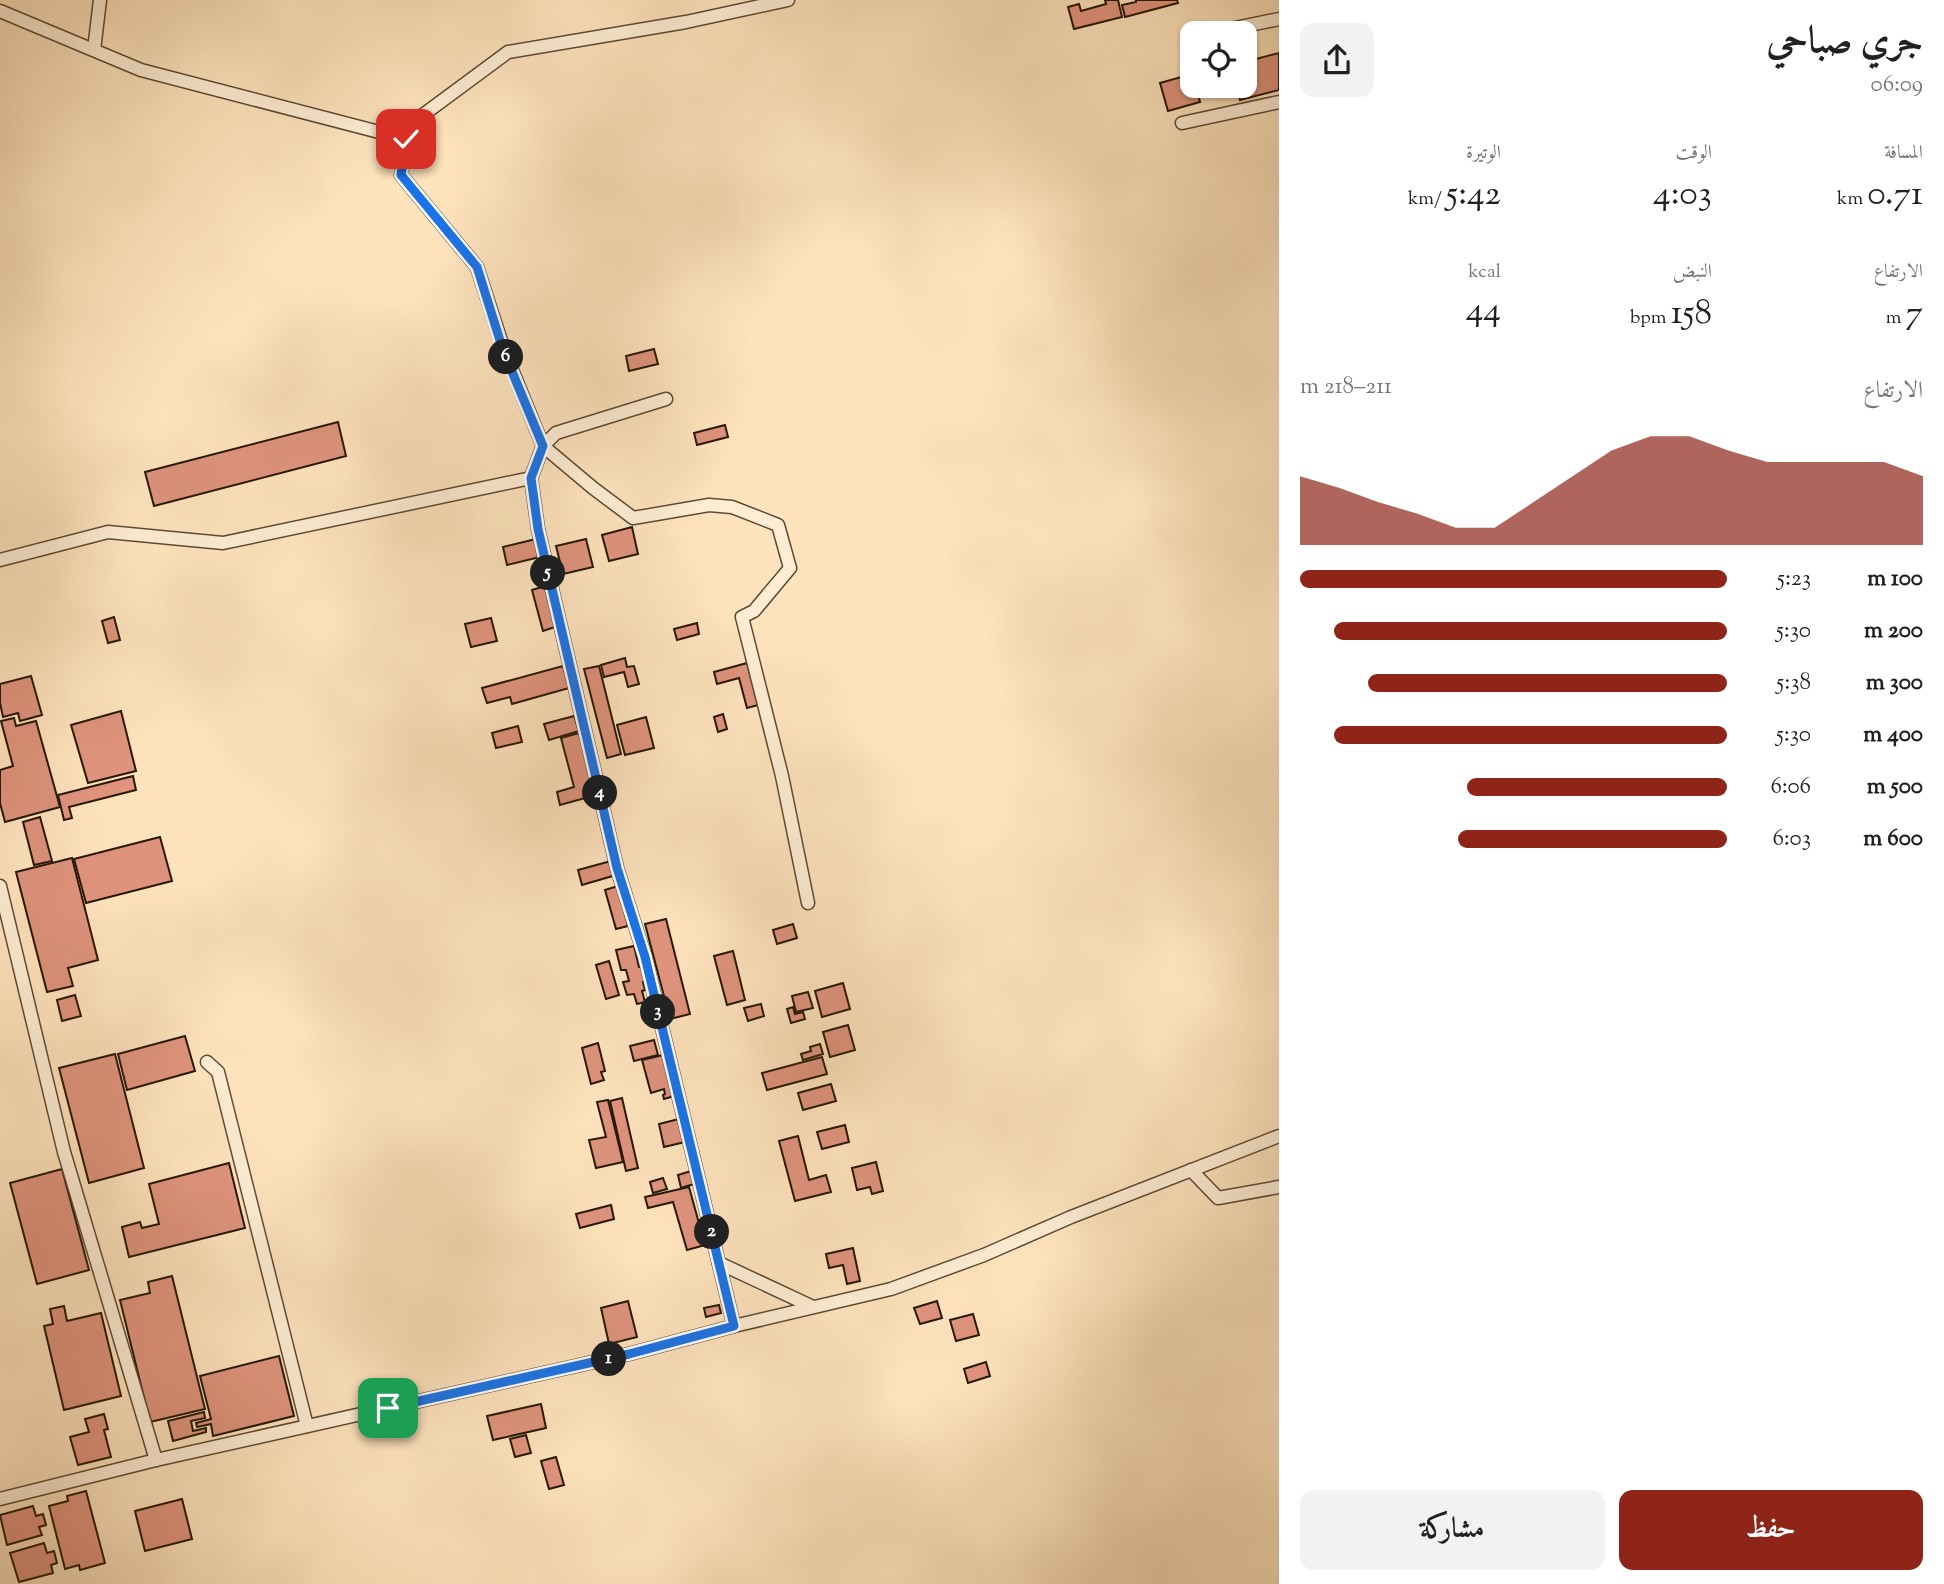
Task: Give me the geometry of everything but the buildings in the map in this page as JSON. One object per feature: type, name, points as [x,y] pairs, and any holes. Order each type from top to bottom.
[{"type":"street","points":[[94,50],[100,0]]},
{"type":"street","points":[[788,0],[686,22],[508,52],[408,126],[401,175],[477,267],[503,350],[543,446],[633,518],[709,505],[732,507],[778,525],[790,568],[754,611],[742,617],[782,776],[808,903]]},
{"type":"street","points":[[0,11],[141,70],[406,139]]},
{"type":"street","points":[[1257,24],[1279,19]]},
{"type":"street","points":[[1182,123],[1279,102]]},
{"type":"street","points":[[666,399],[556,433],[543,446],[531,478],[538,529],[617,868],[645,957],[734,1326]]},
{"type":"street","points":[[0,560],[107,532],[223,543],[531,478]]},
{"type":"street","points":[[0,886],[64,1152],[156,1460]]},
{"type":"street","points":[[206,1062],[218,1072],[307,1426]]},
{"type":"street","points":[[0,1500],[156,1460],[629,1354],[891,1289],[984,1255],[1071,1217],[1279,1136]]},
{"type":"street","points":[[1191,1170],[1218,1198],[1279,1186]]},
{"type":"street","points":[[719,1263],[813,1307]]},
{"type":"route","points":[[388,1408],[629,1354],[734,1326],[645,957],[617,868],[538,529],[531,478],[543,446],[503,350],[477,267],[401,175],[406,139]]}]
